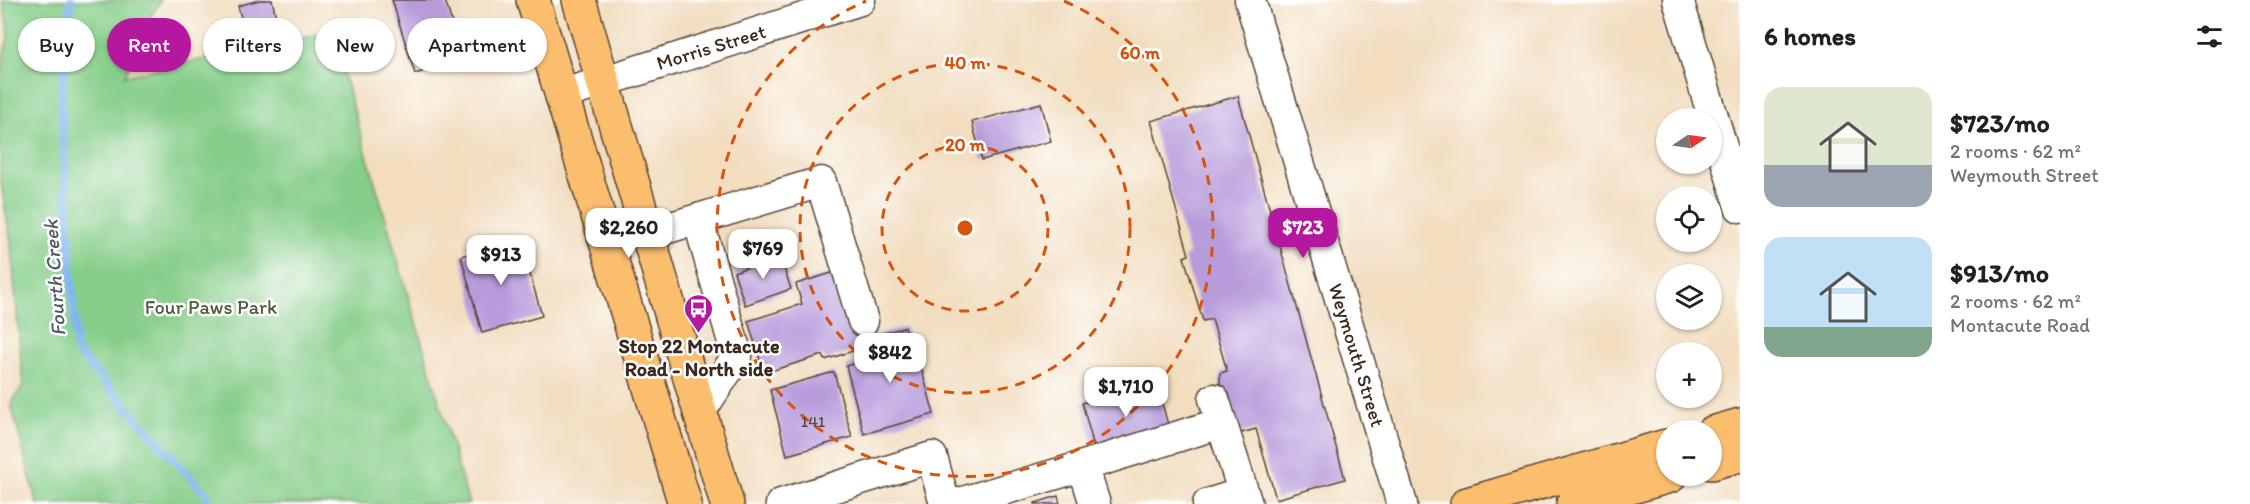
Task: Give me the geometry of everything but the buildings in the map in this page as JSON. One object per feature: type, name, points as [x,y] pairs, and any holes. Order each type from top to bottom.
[{"type":"main road","points":[[533,0],[686,504]]},
{"type":"main road","points":[[579,0],[727,504]]},
{"type":"main road","points":[[1722,430],[1740,425]]},
{"type":"main road","points":[[1467,504],[1656,449]]},
{"type":"main road","points":[[1722,460],[1740,455]]},
{"type":"main road","points":[[1573,504],[1656,480]]},
{"type":"street","name":"Morris Street","points":[[561,95],[860,0]]},
{"type":"street","name":"Weymouth Street","points":[[1250,0],[1402,504]]},
{"type":"street","points":[[1678,0],[1740,207]]},
{"type":"street","points":[[648,234],[821,182],[863,321]]},
{"type":"street","points":[[698,219],[737,356],[700,412]]},
{"type":"street","points":[[956,504],[1083,466],[1218,411],[1245,498],[1208,504]]},
{"type":"street","points":[[781,504],[932,457],[945,504]]},
{"type":"street","points":[[1083,466],[1095,504]]},
{"type":"green space","name":"Four Paws Park","points":[[2,0],[161,0],[150,18],[107,18],[107,72],[127,72],[125,76],[144,72],[191,72],[191,62],[203,59],[203,72],[303,72],[303,38],[315,35],[315,72],[343,72],[469,504],[37,504],[11,404],[23,385],[11,243],[0,178],[0,96],[4,53],[9,33]]},
{"type":"waterway","name":"Fourth Creek","points":[[71,0],[61,103],[76,351],[205,493],[211,504]]},
{"type":"place","name":"Stop 22 Montacute Road - North side","points":[[699,334]]}]
